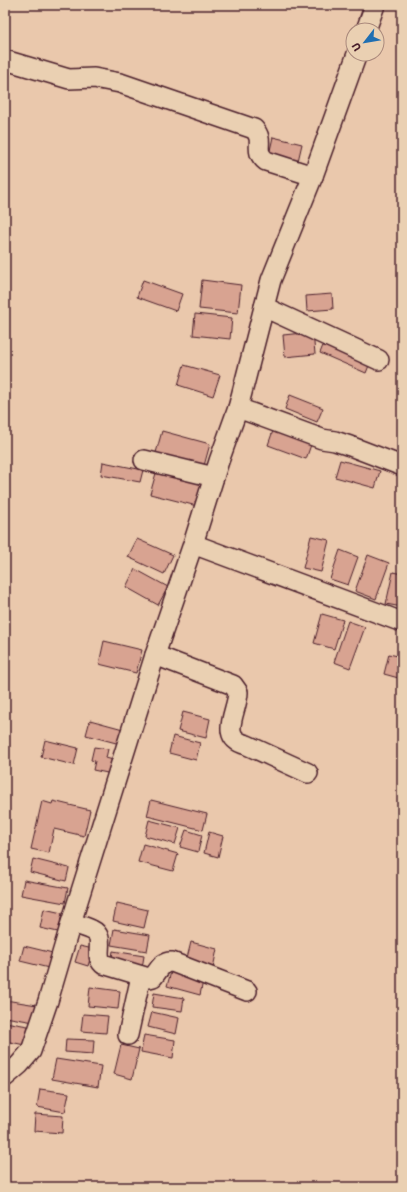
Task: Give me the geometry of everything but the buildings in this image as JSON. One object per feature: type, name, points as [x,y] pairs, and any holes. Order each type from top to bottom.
[{"type":"street","points":[[369,22],[374,5]]},
{"type":"street","points":[[5,60],[69,79],[94,78],[120,83],[254,129],[259,134],[259,153],[263,159],[313,176]]},
{"type":"street","points":[[5,1077],[26,1058],[31,1051],[48,1001],[155,655],[238,408],[271,280],[313,176],[354,62]]},
{"type":"street","points":[[264,307],[379,360]]},
{"type":"street","points":[[238,408],[322,440],[342,444],[402,466]]},
{"type":"street","points":[[144,460],[214,477]]},
{"type":"street","points":[[193,544],[402,622]]},
{"type":"street","points":[[155,655],[233,685],[238,692],[231,723],[232,733],[235,739],[240,743],[308,773]]},
{"type":"street","points":[[71,923],[96,932],[100,939],[99,958],[103,964],[152,978],[162,966],[168,962],[247,990]]},
{"type":"street","points":[[128,1035],[141,976]]}]
